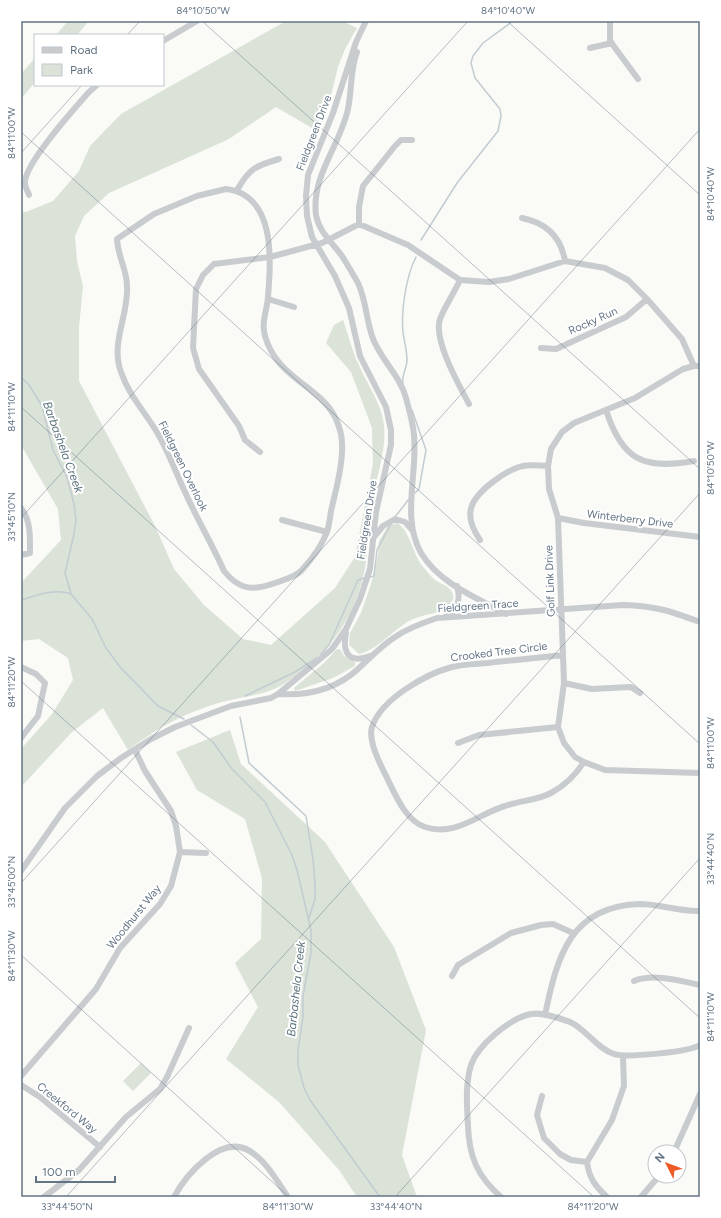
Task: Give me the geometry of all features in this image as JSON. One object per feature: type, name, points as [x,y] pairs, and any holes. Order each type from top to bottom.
[{"type":"street","points":[[164,40],[197,21]]},
{"type":"street","name":"Fieldgreen Drive","points":[[21,871],[65,808],[97,776],[150,739],[200,717],[231,706],[271,698],[278,694],[332,649],[346,629],[365,585],[370,569],[377,504],[391,445],[390,421],[383,400],[360,356],[349,308],[340,291],[335,276],[316,244],[307,216],[306,196],[308,175],[330,121],[356,42],[366,21]]},
{"type":"street","name":"Fieldgreen Drive","points":[[370,21],[356,55],[346,116],[339,136],[323,168],[315,194],[316,217],[328,240],[341,255],[358,284],[365,301],[372,336],[380,355],[406,395],[414,436],[412,521],[420,551],[431,567],[446,580],[506,614]]},
{"type":"street","points":[[610,21],[610,41],[638,79]]},
{"type":"street","points":[[590,48],[612,43]]},
{"type":"street","points":[[29,195],[25,183],[28,170],[46,144],[89,92],[96,86]]},
{"type":"street","points":[[359,224],[358,206],[363,186],[401,140],[412,140]]},
{"type":"street","points":[[237,190],[246,176],[256,166],[279,159]]},
{"type":"street","name":"Fieldgreen Overlook","points":[[226,189],[237,190],[247,196],[262,215],[269,235],[270,257],[268,299],[263,323],[270,350],[284,369],[326,404],[336,419],[341,434],[341,458],[327,532],[301,571],[286,579],[260,588],[250,588],[235,582],[224,571],[159,435],[131,395],[120,372],[117,357],[118,339],[127,302],[127,286],[117,239],[154,214],[197,196],[226,189]]},
{"type":"street","points":[[522,218],[533,220],[552,233],[563,247],[565,261]]},
{"type":"street","points":[[260,452],[246,440],[239,426],[199,369],[193,348],[195,298],[199,282],[203,275],[214,264],[270,257],[328,240],[359,224]]},
{"type":"street","points":[[359,224],[408,245],[460,280],[489,282],[509,279],[565,261],[605,268],[628,280],[648,299],[682,339],[697,366]]},
{"type":"street","points":[[460,280],[440,321],[440,335],[444,350],[469,404]]},
{"type":"street","points":[[268,299],[294,307]]},
{"type":"street","name":"Rocky Run","points":[[540,348],[556,349],[626,317],[648,299]]},
{"type":"street","name":"Golf Link Drive","points":[[558,727],[564,683],[558,518],[549,489],[548,466],[551,449],[562,432],[574,423],[651,390],[683,369],[697,366]]},
{"type":"street","points":[[606,410],[612,427],[623,447],[632,456],[644,461],[673,465],[694,461]]},
{"type":"street","points":[[480,540],[471,524],[470,514],[476,497],[500,477],[514,469],[524,466],[548,466]]},
{"type":"street","points":[[21,508],[25,513],[30,531],[30,553],[21,555]]},
{"type":"street","name":"Winterberry Drive","points":[[558,518],[584,523],[700,537]]},
{"type":"street","points":[[374,537],[379,529],[389,521],[395,519],[401,520],[410,526],[415,536]]},
{"type":"street","points":[[282,520],[327,532]]},
{"type":"street","points":[[444,618],[455,610],[458,604],[459,593],[457,586]]},
{"type":"street","name":"Fieldgreen Trace","points":[[278,694],[298,696],[316,693],[337,684],[353,673],[372,655],[395,637],[414,625],[437,618],[623,605],[650,606],[671,610],[700,622]]},
{"type":"street","points":[[346,629],[344,646],[349,655],[354,658],[363,658],[372,655]]},
{"type":"street","name":"Crooked Tree Circle","points":[[563,655],[454,666],[431,674],[410,686],[384,707],[372,727],[371,739],[380,762],[400,803],[414,821],[424,827],[437,830],[461,827],[503,806],[550,794],[573,779],[584,762]]},
{"type":"street","points":[[21,668],[36,674],[45,683],[38,716],[21,738]]},
{"type":"street","points":[[564,683],[592,689],[631,687],[640,693]]},
{"type":"street","points":[[458,743],[479,735],[558,727],[564,743],[576,757],[584,762],[605,770],[700,773]]},
{"type":"street","name":"Woodhurst Way","points":[[21,1076],[96,989],[120,948],[160,904],[171,886],[180,852],[176,826],[171,811],[145,771],[135,750]]},
{"type":"street","points":[[180,852],[206,853]]},
{"type":"street","points":[[545,1015],[565,947],[573,933],[582,923],[610,908],[641,904],[674,910],[700,911]]},
{"type":"street","points":[[452,976],[458,965],[511,934],[541,925],[553,924],[573,933]]},
{"type":"street","points":[[634,982],[643,978],[681,981],[700,985]]},
{"type":"street","points":[[501,1197],[477,1169],[470,1152],[467,1079],[472,1064],[486,1043],[513,1021],[532,1014],[545,1015],[570,1022],[605,1050],[624,1056],[688,1050],[700,1047]]},
{"type":"street","points":[[44,1197],[69,1179],[126,1117],[160,1089],[190,1028]]},
{"type":"street","points":[[607,1197],[594,1185],[590,1177],[587,1162],[612,1120],[624,1086],[624,1056]]},
{"type":"street","name":"Creekford Way","points":[[21,1085],[40,1097],[100,1147]]},
{"type":"street","points":[[678,1144],[700,1094]]},
{"type":"street","points":[[542,1096],[537,1115],[544,1138],[560,1154],[571,1160],[587,1162]]},
{"type":"street","points":[[174,1197],[186,1179],[209,1156],[229,1147],[239,1147],[255,1155],[266,1165],[288,1197]]},
{"type":"street","points":[[641,1197],[652,1184]]},
{"type":"green space","points":[[68,21],[89,21],[78,34],[57,34]]},
{"type":"green space","points":[[286,21],[342,21],[357,28],[345,49],[338,67],[329,104],[319,132],[276,107],[229,139],[109,193],[84,216],[75,236],[77,261],[83,286],[79,327],[79,381],[155,526],[174,569],[204,605],[243,639],[271,645],[335,588],[355,557],[373,464],[372,428],[351,372],[326,343],[334,325],[343,320],[361,370],[380,408],[384,426],[383,449],[371,504],[366,565],[359,591],[353,608],[335,638],[311,663],[282,685],[275,689],[209,706],[184,716],[161,728],[128,750],[103,708],[72,732],[21,787],[21,749],[52,714],[73,680],[68,658],[39,639],[21,641],[21,583],[61,540],[58,509],[21,445],[21,211],[26,212],[53,201],[79,171],[90,146],[121,114]]},
{"type":"green space","points":[[34,59],[34,83],[21,99],[21,74]]},
{"type":"green space","points":[[397,523],[405,530],[418,559],[431,577],[451,590],[453,601],[448,609],[409,621],[372,649],[359,654],[349,645],[350,633],[361,613],[371,584],[378,555],[379,541],[388,526]]},
{"type":"green space","points":[[337,649],[340,649],[344,656],[355,662],[355,666],[333,678],[295,691],[294,688],[325,662]]},
{"type":"green space","points":[[230,730],[241,764],[325,842],[394,947],[426,1030],[402,1155],[417,1197],[357,1197],[339,1170],[279,1102],[226,1059],[258,1007],[235,963],[261,939],[262,878],[245,819],[197,790],[176,752]]},
{"type":"green space","points":[[141,1063],[151,1073],[133,1091],[123,1081]]},
{"type":"waterway","points":[[421,240],[457,183],[498,131],[501,116],[500,109],[475,78],[471,63],[473,56],[483,43],[513,21]]},
{"type":"waterway","points":[[403,384],[407,360],[403,332],[404,304],[409,274],[416,257]]},
{"type":"waterway","name":"Barbashela Creek","points":[[21,377],[29,385],[42,406],[53,450],[67,477],[74,504],[76,520],[65,573],[71,594],[92,619],[106,648],[120,667],[158,706],[184,719]]},
{"type":"waterway","points":[[412,410],[426,450],[419,489],[415,493]]},
{"type":"waterway","points":[[395,517],[409,499]]},
{"type":"waterway","points":[[370,577],[374,576],[377,550],[391,524]]},
{"type":"waterway","points":[[321,654],[329,645],[358,580],[364,578]]},
{"type":"waterway","points":[[21,600],[52,592],[65,592],[71,594]]},
{"type":"waterway","points":[[245,696],[295,672],[317,658]]},
{"type":"waterway","points":[[240,717],[249,763],[306,816],[313,859],[315,883],[315,899],[309,918]]},
{"type":"waterway","name":"Barbashela Creek","points":[[191,725],[213,742],[232,769],[265,802],[292,855],[311,930],[311,953],[303,996],[303,1017],[298,1050],[298,1065],[304,1088],[310,1100],[380,1197]]}]
